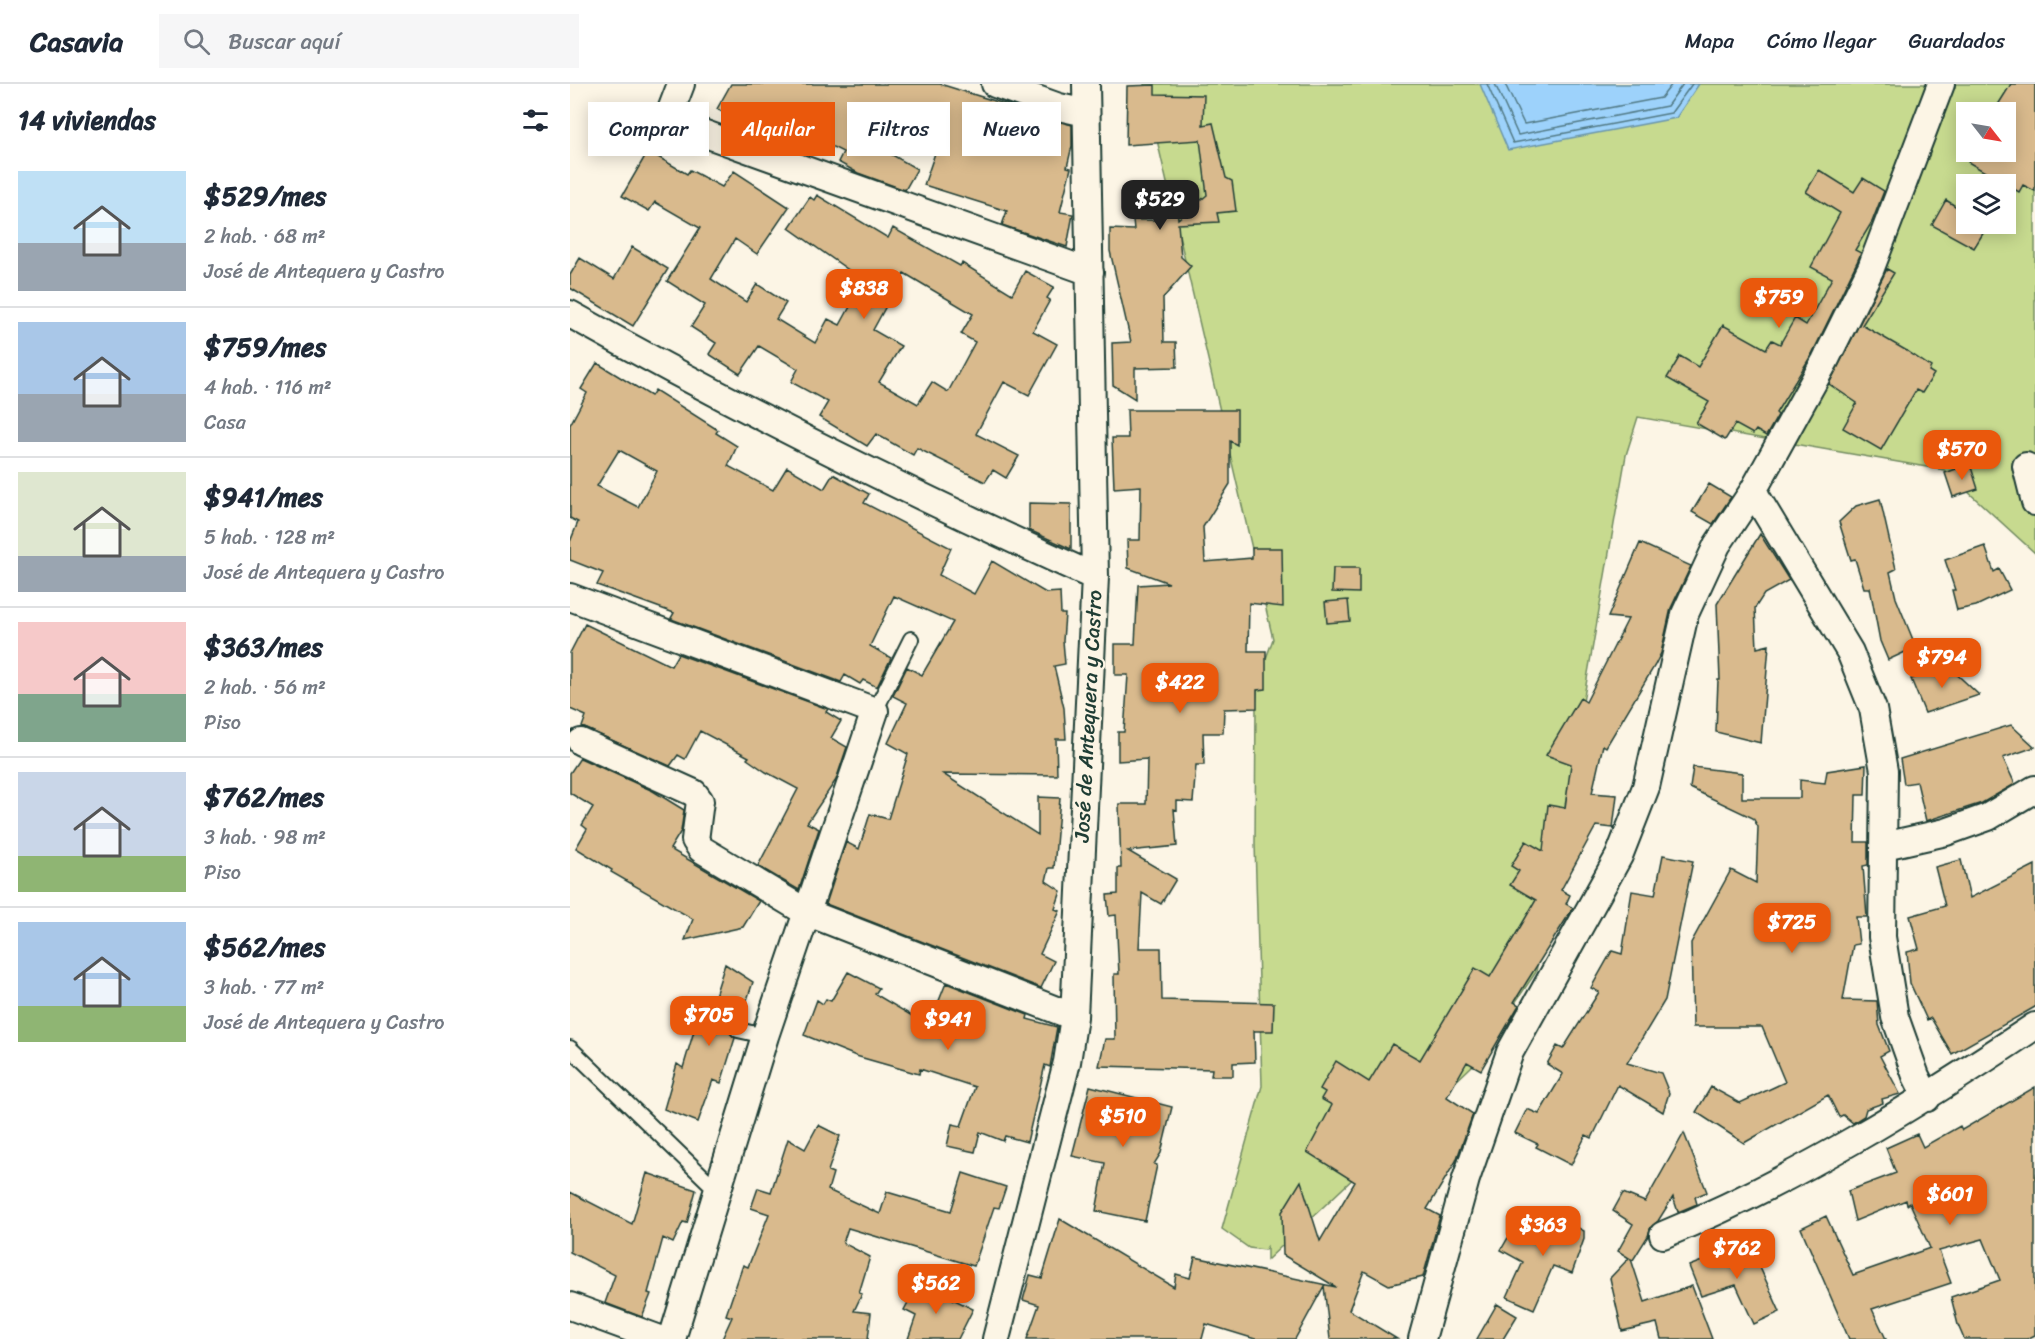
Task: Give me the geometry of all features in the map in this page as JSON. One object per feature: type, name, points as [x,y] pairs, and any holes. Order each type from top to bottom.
[{"type":"street","points":[[681,84],[669,113],[668,118],[672,122],[1090,272]]},
{"type":"street","points":[[995,84],[1059,107],[1086,113]]},
{"type":"street","name":"José de Antequera y Castro","points":[[996,1339],[1067,1062],[1074,1017],[1095,577],[1086,84]]},
{"type":"street","points":[[1422,1339],[1466,1179],[1510,1052],[1619,856],[1646,787],[1685,614],[1717,545],[1753,490],[1825,361],[1871,268],[1941,84]]},
{"type":"street","points":[[570,314],[654,361],[965,518],[1095,577]]},
{"type":"street","points":[[2026,466],[2035,502]]},
{"type":"street","points":[[1753,490],[1850,652],[1873,709],[1884,771],[1882,937],[1895,1017],[1916,1076],[1927,1098]]},
{"type":"street","points":[[570,597],[875,711],[765,1036],[672,1339]]},
{"type":"street","points":[[581,742],[694,793],[700,801],[695,840],[701,849],[806,912],[1074,1017]]},
{"type":"street","points":[[1884,846],[1946,832],[1988,817],[2035,789]]},
{"type":"street","points":[[1663,1235],[1718,1212],[1927,1098],[2035,1026]]},
{"type":"street","points":[[570,1306],[660,1339]]},
{"type":"lane","points":[[875,711],[911,639]]},
{"type":"lane","points":[[738,1030],[765,1036]]},
{"type":"lane","points":[[570,1048],[718,1191]]},
{"type":"green space","points":[[1144,84],[2035,84],[2035,553],[1944,470],[1638,417],[1626,455],[1536,972],[1472,1066],[1267,1260],[1267,1247],[1265,1250],[1249,1248],[1222,1229],[1262,1086],[1255,843],[1258,681],[1273,639]]},
{"type":"water","points":[[1480,84],[1699,84],[1676,118],[1508,150]]},
{"type":"building","points":[[731,84],[940,84],[998,102],[962,102],[962,156],[1061,156],[1061,122],[1072,125],[1072,146],[1067,167],[1071,168],[1060,212],[1073,214],[1067,247],[1002,225],[1007,211],[924,185],[934,156],[950,156],[950,102],[847,102],[847,156],[894,156],[917,169],[905,190],[858,173],[838,162],[843,152],[835,148],[835,102],[721,102],[721,111],[717,109]]},
{"type":"building","points":[[2011,84],[2035,84],[2035,191],[2023,185],[2019,192],[2016,190],[2016,174],[1988,174],[1968,162],[2016,162],[2016,102],[2000,102]]},
{"type":"building","points":[[1155,85],[1155,94],[1204,95],[1203,125],[1213,123],[1226,178],[1232,181],[1236,211],[1217,213],[1219,222],[1178,224],[1181,257],[1191,266],[1163,298],[1164,342],[1176,342],[1177,367],[1135,368],[1135,399],[1113,385],[1112,343],[1131,342],[1110,251],[1110,229],[1134,230],[1133,220],[1156,220],[1177,209],[1178,219],[1207,195],[1200,140],[1126,145],[1127,86]]},
{"type":"building","points":[[645,156],[656,156],[687,174],[690,170],[722,187],[734,171],[789,207],[757,254],[735,239],[711,279],[746,302],[757,284],[786,303],[776,319],[815,343],[828,319],[840,325],[864,281],[789,228],[810,197],[814,200],[817,195],[888,238],[893,228],[960,266],[962,263],[1012,294],[1025,271],[1054,287],[1047,298],[1050,300],[1033,331],[1057,344],[1029,395],[1004,382],[976,434],[1019,456],[1006,478],[993,470],[985,482],[917,448],[913,455],[876,434],[867,446],[819,417],[828,402],[791,382],[798,369],[759,346],[740,374],[709,354],[716,343],[691,327],[705,305],[667,281],[700,228],[655,202],[649,211],[622,196]],"holes":[[[904,273],[973,314],[961,334],[975,342],[948,392],[932,382],[918,404],[879,382],[901,346],[873,330]]]},
{"type":"building","points":[[1819,170],[1854,192],[1863,178],[1884,191],[1872,222],[1855,250],[1861,253],[1857,262],[1812,354],[1776,413],[1778,415],[1766,436],[1756,430],[1753,434],[1735,424],[1725,440],[1696,423],[1709,402],[1667,378],[1680,356],[1698,367],[1723,325],[1766,349],[1772,340],[1780,344],[1795,318],[1806,325],[1832,278],[1811,267],[1840,213],[1806,192]]},
{"type":"building","points":[[1946,200],[1956,206],[1956,234],[1983,234],[1974,248],[1932,225]]},
{"type":"building","points":[[632,247],[668,269],[633,326],[570,288],[570,275],[580,258],[614,279]]},
{"type":"building","points":[[1887,269],[1894,273],[1862,325],[1931,367],[1929,371],[1934,374],[1922,393],[1916,390],[1881,450],[1843,428],[1857,403],[1829,384]]},
{"type":"building","points":[[597,363],[651,396],[655,390],[718,430],[716,433],[737,446],[728,466],[773,490],[787,467],[824,489],[833,474],[869,494],[864,503],[951,548],[939,575],[974,594],[992,561],[1046,593],[1060,592],[1061,614],[1065,614],[1063,641],[1065,664],[1054,666],[1064,708],[1066,739],[1056,739],[1057,775],[943,774],[1038,835],[1038,797],[1060,798],[1054,868],[1049,868],[1046,881],[1061,891],[1055,909],[1060,911],[1040,954],[1054,961],[1041,988],[826,904],[846,842],[859,849],[870,814],[888,819],[908,754],[888,743],[907,703],[893,696],[907,667],[922,675],[953,622],[894,596],[870,646],[891,658],[877,687],[863,680],[860,684],[845,675],[841,682],[674,620],[671,618],[674,613],[597,585],[603,573],[570,560],[570,542],[578,522],[570,518],[570,425],[587,393],[581,389]],"holes":[[[619,450],[657,471],[638,507],[597,486]]]},
{"type":"building","points":[[1127,410],[1237,410],[1237,445],[1230,441],[1230,484],[1203,527],[1205,562],[1252,558],[1252,548],[1282,548],[1283,607],[1249,603],[1248,651],[1266,651],[1266,689],[1257,690],[1257,708],[1224,709],[1223,733],[1203,733],[1204,765],[1196,765],[1193,802],[1177,801],[1177,810],[1174,809],[1177,846],[1128,851],[1176,879],[1161,904],[1142,893],[1139,948],[1161,948],[1162,1000],[1274,1003],[1273,1031],[1254,1031],[1255,1062],[1233,1063],[1233,1076],[1211,1076],[1212,1069],[1099,1066],[1105,1039],[1115,1039],[1114,974],[1119,974],[1116,915],[1109,916],[1107,895],[1118,894],[1118,868],[1121,868],[1119,804],[1146,804],[1147,759],[1118,761],[1118,732],[1124,732],[1128,675],[1115,675],[1115,644],[1135,644],[1138,585],[1169,583],[1128,568],[1127,540],[1140,540],[1141,486],[1114,488],[1112,438],[1128,438]]},
{"type":"building","points":[[1970,464],[1978,489],[1953,497],[1945,473]]},
{"type":"building","points":[[1709,484],[1731,497],[1713,524],[1692,512]]},
{"type":"building","points":[[1880,499],[1896,569],[1890,572],[1896,598],[1916,647],[1888,660],[1880,641],[1870,588],[1864,588],[1855,559],[1851,560],[1839,522],[1856,506]]},
{"type":"building","points":[[1029,503],[1071,504],[1071,549],[1029,530]]},
{"type":"building","points":[[1760,534],[1789,580],[1764,594],[1755,608],[1757,648],[1769,645],[1761,743],[1716,732],[1718,680],[1720,680],[1717,604]]},
{"type":"building","points":[[1640,543],[1691,566],[1671,608],[1661,653],[1606,747],[1603,745],[1592,793],[1617,795],[1613,828],[1596,826],[1561,890],[1570,895],[1566,904],[1573,908],[1514,1002],[1519,1005],[1481,1070],[1467,1062],[1447,1097],[1473,1114],[1456,1161],[1427,1209],[1440,1216],[1423,1277],[1389,1285],[1364,1271],[1349,1310],[1397,1339],[1330,1339],[1324,1286],[1295,1339],[1255,1339],[1206,1324],[1202,1339],[1027,1339],[1039,1305],[1023,1300],[1030,1275],[1042,1278],[1060,1219],[1174,1287],[1176,1274],[1190,1278],[1195,1257],[1336,1287],[1283,1255],[1282,1212],[1301,1181],[1320,1241],[1355,1182],[1307,1152],[1332,1105],[1321,1099],[1325,1092],[1320,1089],[1336,1061],[1369,1082],[1392,1044],[1420,1060],[1475,968],[1490,977],[1522,924],[1536,900],[1510,885],[1519,871],[1511,866],[1526,841],[1543,851],[1548,805],[1565,808],[1571,764],[1546,755],[1580,698],[1586,702],[1628,619],[1608,617]]},
{"type":"building","points":[[1985,546],[1994,572],[1999,569],[2010,590],[1976,606],[1957,610],[1952,590],[1955,590],[1945,560]]},
{"type":"building","points":[[1333,568],[1359,568],[1359,593],[1332,592]]},
{"type":"building","points":[[1348,600],[1350,621],[1327,623],[1325,602]]},
{"type":"building","points":[[585,624],[671,666],[678,654],[828,709],[826,712],[841,721],[831,738],[847,747],[836,780],[807,823],[819,829],[799,890],[758,866],[798,789],[766,772],[747,759],[749,757],[700,731],[685,759],[678,755],[670,766],[582,727],[586,716],[570,709],[570,653]]},
{"type":"building","points":[[1949,667],[1979,695],[1925,713],[1911,679]]},
{"type":"building","points":[[2011,725],[2035,747],[2003,758],[2015,784],[1982,803],[1926,821],[1917,782],[1904,784],[1900,759]]},
{"type":"building","points":[[580,758],[653,791],[684,810],[681,831],[670,849],[759,901],[743,927],[685,940],[693,919],[611,872],[612,870],[576,848],[587,829],[582,825],[593,807],[570,793],[570,773]]},
{"type":"building","points":[[1866,765],[1865,795],[1856,795],[1855,842],[1868,842],[1868,865],[1863,866],[1867,917],[1856,917],[1859,944],[1853,945],[1843,1000],[1877,1001],[1879,1025],[1889,1051],[1880,1056],[1900,1094],[1882,1099],[1883,1103],[1866,1109],[1864,1116],[1853,1123],[1843,1115],[1839,1117],[1828,1095],[1744,1143],[1696,1112],[1711,1087],[1740,1103],[1785,1082],[1762,1027],[1693,1027],[1691,943],[1731,870],[1756,883],[1758,827],[1753,818],[1690,788],[1693,767],[1742,773],[1742,798],[1800,798],[1800,780],[1825,783],[1827,771]]},
{"type":"building","points":[[1663,855],[1693,861],[1665,1000],[1627,1063],[1661,1073],[1669,1093],[1663,1112],[1618,1085],[1592,1138],[1586,1135],[1571,1165],[1536,1147],[1538,1144],[1515,1133],[1527,1109],[1539,1114],[1563,1074],[1547,1064],[1557,1046],[1563,1049],[1599,992],[1591,988],[1612,951],[1622,954],[1632,891],[1655,895]]},
{"type":"building","points":[[1961,860],[1970,898],[2035,865],[2035,1007],[1952,1054],[1931,1018],[1927,1020],[1910,983],[1907,952],[1919,949],[1910,916],[1945,906],[1935,867]]},
{"type":"building","points":[[725,964],[753,982],[740,1021],[735,1022],[729,1028],[735,1038],[721,1083],[713,1080],[698,1122],[664,1109],[677,1064],[683,1068],[699,1014],[708,1018]]},
{"type":"building","points":[[848,972],[879,988],[875,994],[929,1026],[946,983],[1028,1015],[1027,1019],[1057,1027],[1050,1067],[1045,1065],[1027,1142],[1005,1136],[1003,1141],[980,1132],[975,1152],[947,1146],[952,1124],[961,1126],[975,1087],[920,1069],[919,1074],[856,1056],[804,1035],[817,1000],[823,1004],[826,999],[831,1001]]},
{"type":"building","points":[[1090,1086],[1172,1107],[1161,1153],[1154,1164],[1157,1165],[1145,1221],[1096,1211],[1105,1163],[1072,1156]]},
{"type":"building","points":[[2035,1087],[2035,1335],[2027,1339],[1964,1339],[1951,1297],[2000,1280],[1983,1239],[1939,1251],[1951,1283],[1872,1309],[1886,1339],[1849,1339],[1801,1228],[1826,1216],[1853,1275],[1930,1248],[1910,1203],[1907,1205],[1906,1200],[1855,1221],[1848,1191],[1896,1173],[1886,1148],[1917,1134],[1923,1147],[1960,1126],[1962,1130]]},
{"type":"building","points":[[818,1125],[840,1136],[828,1171],[833,1173],[828,1190],[880,1214],[887,1192],[951,1211],[963,1173],[1006,1187],[999,1208],[994,1207],[974,1266],[848,1228],[843,1243],[870,1257],[859,1293],[862,1294],[854,1311],[871,1313],[868,1339],[722,1339],[732,1317],[726,1315],[743,1265],[748,1267],[769,1214],[751,1208],[758,1188],[771,1192],[788,1139],[805,1149]]},
{"type":"building","points":[[1684,1133],[1707,1192],[1695,1197],[1697,1204],[1678,1212],[1673,1197],[1658,1221],[1651,1227],[1633,1260],[1631,1259],[1645,1302],[1692,1286],[1712,1339],[1661,1339],[1657,1323],[1622,1331],[1610,1278],[1629,1258],[1618,1251],[1633,1224],[1613,1211],[1623,1193],[1645,1202]]},
{"type":"building","points":[[647,1173],[696,1190],[687,1223],[683,1222],[673,1243],[663,1238],[648,1293],[651,1294],[642,1317],[605,1303],[615,1275],[570,1252],[570,1192],[632,1224]]},
{"type":"building","points":[[1550,1213],[1584,1231],[1584,1239],[1572,1273],[1553,1266],[1534,1309],[1507,1297],[1523,1262],[1501,1250],[1513,1229],[1535,1242]]},
{"type":"building","points":[[1749,1243],[1780,1312],[1754,1324],[1736,1285],[1701,1296],[1689,1266]]},
{"type":"building","points":[[919,1282],[973,1309],[958,1339],[908,1339],[916,1316],[904,1310]]},
{"type":"building","points":[[1497,1304],[1517,1316],[1503,1339],[1477,1339]]}]
